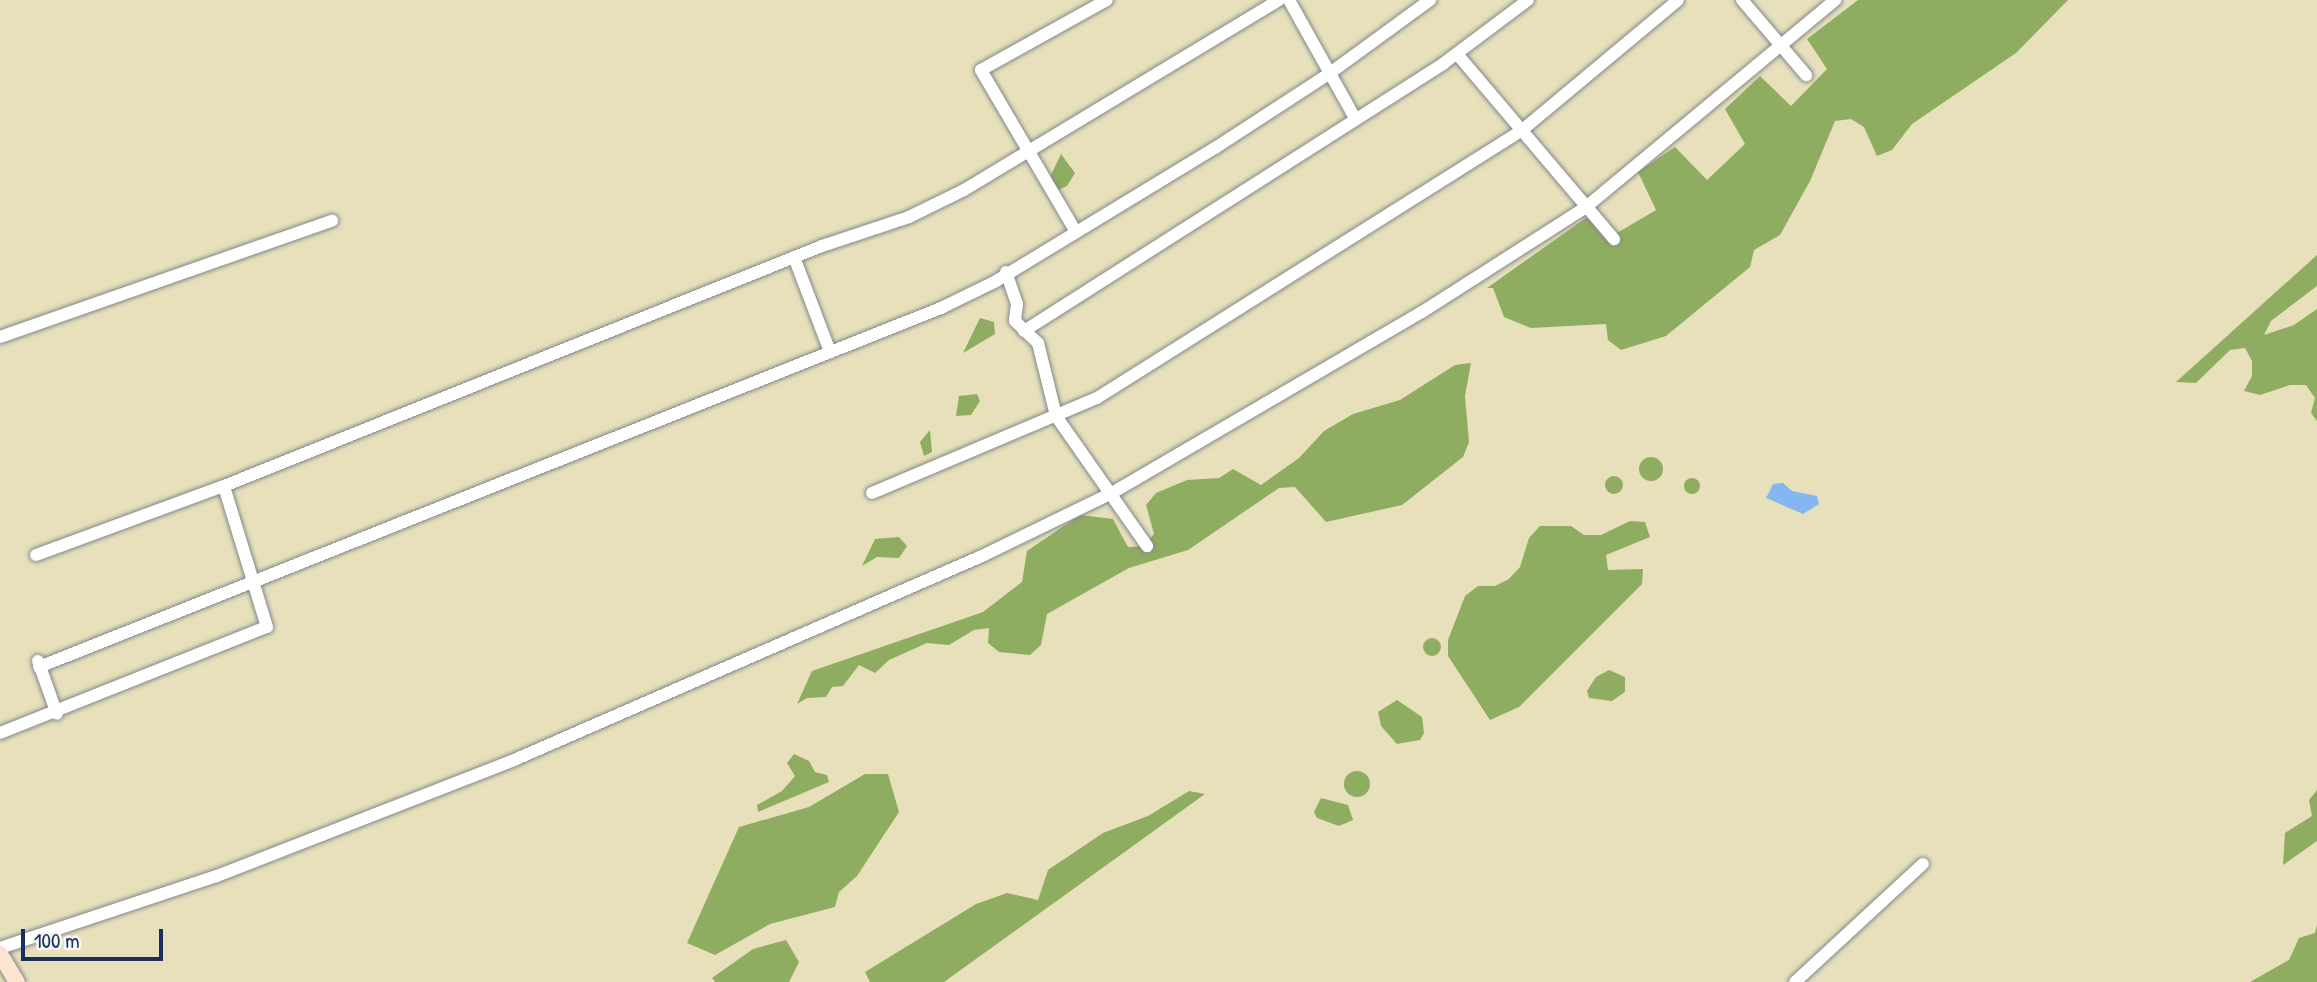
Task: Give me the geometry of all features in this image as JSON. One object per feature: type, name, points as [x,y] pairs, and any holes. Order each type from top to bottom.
[{"type":"main road","points":[[0,954],[17,982]]},
{"type":"street","points":[[1076,232],[1026,153],[981,70],[1107,0]]},
{"type":"street","points":[[36,555],[224,486],[794,257],[909,217],[1026,153],[1279,0]]},
{"type":"street","points":[[1289,0],[1355,118]]},
{"type":"street","points":[[57,714],[38,664],[829,349],[941,308],[1076,232],[1330,73],[1430,0]]},
{"type":"street","points":[[1024,331],[1457,54],[1528,0]]},
{"type":"street","points":[[872,493],[1097,398],[1521,131],[1678,0]]},
{"type":"street","points":[[1742,0],[1806,75]]},
{"type":"street","points":[[0,948],[217,876],[514,760],[926,581],[1112,493],[1422,312],[1587,207],[1835,0]]},
{"type":"street","points":[[1457,54],[1614,239]]},
{"type":"street","points":[[0,337],[332,221]]},
{"type":"street","points":[[794,257],[829,349]]},
{"type":"street","points":[[1002,274],[1017,304],[1016,321],[1038,343],[1056,416],[1147,546]]},
{"type":"street","points":[[0,733],[57,714],[267,627],[224,486]]},
{"type":"street","points":[[1796,982],[1923,864]]},
{"type":"green space","points":[[1858,0],[2068,0],[2016,53],[1912,124],[1892,150],[1877,156],[1864,127],[1851,119],[1835,121],[1810,181],[1780,235],[1754,250],[1750,267],[1666,336],[1621,350],[1608,340],[1606,324],[1531,328],[1504,317],[1493,288],[1487,288],[1590,215],[1612,236],[1656,210],[1638,172],[1675,147],[1707,180],[1745,144],[1725,109],[1760,76],[1791,106],[1827,69],[1807,39]]},
{"type":"green space","points":[[1061,154],[1075,173],[1067,186],[1056,191],[1050,177]]},
{"type":"green space","points":[[2317,255],[2317,286],[2271,321],[2264,335],[2294,325],[2317,309],[2317,421],[2311,413],[2315,398],[2306,385],[2290,385],[2260,395],[2244,391],[2252,376],[2252,361],[2245,348],[2230,350],[2196,383],[2176,382]]},
{"type":"green space","points":[[980,318],[994,322],[995,334],[963,353]]},
{"type":"green space","points":[[1471,363],[1465,396],[1469,442],[1463,457],[1402,505],[1326,522],[1295,487],[1279,488],[1188,550],[1129,568],[1047,614],[1041,645],[1030,655],[999,652],[988,643],[989,628],[974,630],[949,645],[927,643],[889,660],[875,673],[859,665],[843,686],[832,687],[826,697],[807,698],[797,704],[812,671],[983,612],[1022,582],[1027,551],[1080,515],[1113,519],[1128,547],[1143,546],[1154,534],[1146,505],[1156,493],[1187,480],[1219,478],[1233,469],[1261,485],[1299,458],[1324,431],[1353,414],[1400,400],[1455,365]]},
{"type":"green space","points":[[977,394],[980,401],[971,415],[956,416],[959,396]]},
{"type":"green space","points":[[930,430],[932,452],[924,456],[920,442]]},
{"type":"green space","points":[[1651,457],[1660,460],[1663,469],[1660,478],[1651,481],[1642,478],[1639,469],[1642,460]]},
{"type":"green space","points":[[1614,476],[1620,479],[1623,485],[1620,491],[1614,494],[1608,491],[1605,485],[1608,479]]},
{"type":"green space","points":[[1692,478],[1698,480],[1698,492],[1692,494],[1686,492],[1684,486],[1686,480]]},
{"type":"green space","points":[[1630,521],[1645,522],[1650,537],[1606,555],[1608,570],[1643,569],[1642,584],[1519,707],[1490,720],[1448,656],[1448,640],[1465,596],[1478,586],[1495,586],[1509,579],[1520,567],[1529,538],[1540,526],[1571,526],[1584,535],[1601,535]]},
{"type":"green space","points":[[899,537],[907,546],[899,558],[877,557],[862,566],[875,539]]},
{"type":"green space","points":[[1432,638],[1438,641],[1441,647],[1438,653],[1432,656],[1426,653],[1423,647],[1426,641]]},
{"type":"green space","points":[[1609,670],[1625,677],[1625,692],[1612,701],[1589,698],[1587,691],[1596,677]]},
{"type":"green space","points":[[1397,700],[1422,717],[1424,733],[1420,740],[1397,744],[1381,726],[1378,712]]},
{"type":"green space","points":[[794,754],[809,761],[815,772],[827,775],[829,782],[758,812],[757,805],[782,791],[795,776],[787,763]]},
{"type":"green space","points":[[1357,771],[1366,775],[1370,784],[1366,793],[1357,797],[1348,793],[1344,784],[1348,775]]},
{"type":"green space","points":[[865,774],[888,774],[899,812],[857,876],[839,892],[835,907],[770,924],[715,955],[687,943],[739,827],[809,807]]},
{"type":"green space","points":[[2317,790],[2317,841],[2283,865],[2285,833],[2312,816],[2309,800]]},
{"type":"green space","points":[[1189,791],[1205,794],[944,982],[870,982],[865,972],[976,904],[1007,893],[1038,900],[1048,870],[1103,833],[1148,816]]},
{"type":"green space","points":[[1321,798],[1348,805],[1353,820],[1339,826],[1317,818],[1314,812]]},
{"type":"green space","points":[[2317,925],[2317,982],[2250,982],[2289,960],[2299,938],[2315,933]]},
{"type":"green space","points":[[786,940],[799,962],[789,982],[715,982],[712,978],[753,949]]},
{"type":"water","points":[[1783,483],[1792,491],[1817,496],[1819,504],[1803,514],[1766,498],[1773,484]]}]
